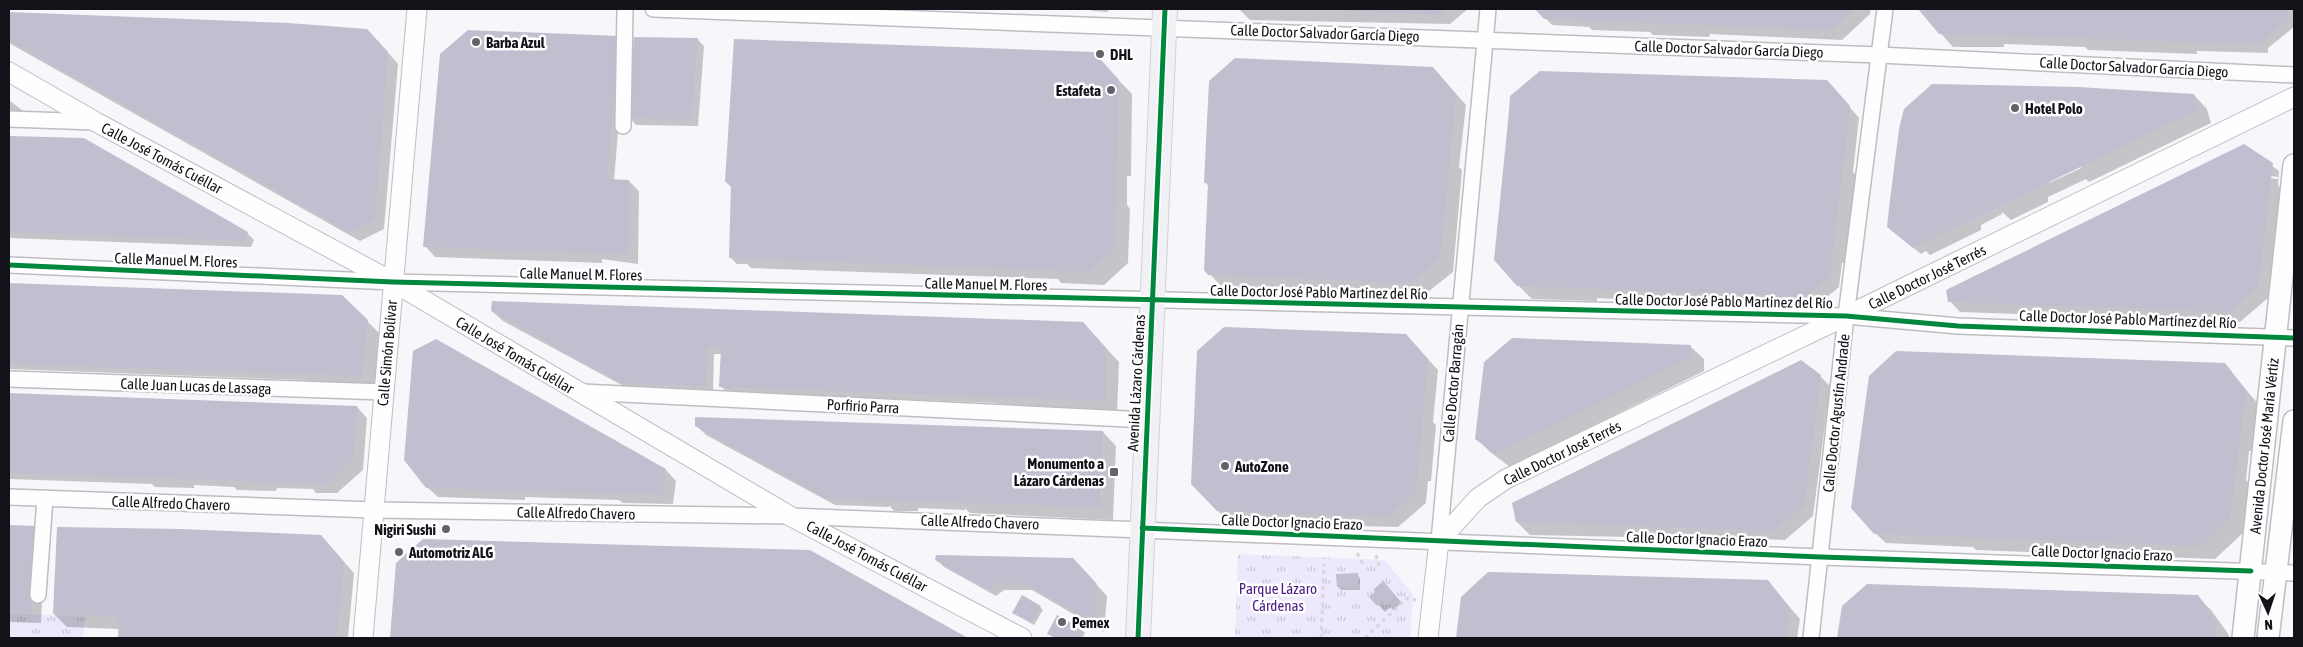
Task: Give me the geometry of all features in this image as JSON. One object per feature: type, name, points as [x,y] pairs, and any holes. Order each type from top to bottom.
[{"type":"main road","name":"Avenida Lázaro Cárdenas","points":[[1138,638],[1165,18]]},
{"type":"main road","name":"Avenida Doctor José María Vértiz","points":[[2243,638],[2285,337],[2294,165]]},
{"type":"main road","name":"Avenida Doctor José María Vértiz","points":[[2268,638],[2285,572],[2294,421]]},
{"type":"street","name":"Calle Simón Bolívar","points":[[363,638],[417,9]]},
{"type":"street","points":[[623,126],[625,9]]},
{"type":"street","name":"Calle Doctor Salvador García Diego","points":[[653,9],[1165,18],[1485,40],[1879,55],[2294,75]]},
{"type":"street","name":"Calle Doctor Barragán","points":[[1428,638],[1439,541],[1488,9]]},
{"type":"street","name":"Calle Doctor Agustín Andrade","points":[[1811,638],[1846,316],[1885,9]]},
{"type":"street","name":"Calle José Tomás Cuéllar","points":[[9,72],[96,122],[393,282],[790,516],[1022,638]]},
{"type":"street","name":"Calle Doctor José Terrés","points":[[1439,541],[1478,498],[1506,479],[1846,316],[2294,97]]},
{"type":"street","points":[[9,119],[96,122]]},
{"type":"street","name":"Calle Manuel M. Flores","points":[[9,265],[393,282],[1152,300]]},
{"type":"street","name":"Calle Doctor José Pablo Martínez del Río","points":[[1152,300],[1846,316],[1958,326],[2285,337]]},
{"type":"street","name":"Calle Juan Lucas de Lassaga","points":[[9,380],[384,392]]},
{"type":"street","name":"Porfirio Parra","points":[[578,392],[1147,420]]},
{"type":"street","name":"Calle Alfredo Chavero","points":[[9,497],[374,510],[790,516],[1142,528]]},
{"type":"street","points":[[38,595],[45,498]]},
{"type":"street","name":"Calle Doctor Ignacio Erazo","points":[[1142,528],[1821,556],[2285,572]]},
{"type":"path","points":[[1321,638],[1324,564]]},
{"type":"path","points":[[1365,638],[1407,598]]},
{"type":"green space","name":"Parque Lázaro Cárdenas","points":[[1238,554],[1385,560],[1413,595],[1410,638],[1235,638]]},
{"type":"green space","points":[[9,613],[85,617],[83,638],[9,638]]},
{"type":"building","points":[[1318,9],[1446,9],[1440,15]]},
{"type":"building","points":[[1535,9],[1855,9],[1832,30],[1544,19]]},
{"type":"building","points":[[1918,9],[2290,9],[2289,20],[2259,44],[1939,34]]},
{"type":"building","points":[[9,12],[288,23],[367,29],[388,52],[375,219],[349,232],[9,40]]},
{"type":"building","points":[[468,30],[619,36],[607,179],[629,180],[628,254],[423,247],[440,54]]},
{"type":"building","points":[[634,37],[698,38],[691,120],[628,118]]},
{"type":"building","points":[[734,39],[1094,52],[1119,80],[1115,249],[1090,272],[729,258],[731,183],[725,182]]},
{"type":"building","points":[[1235,58],[1433,67],[1456,94],[1440,259],[1411,283],[1208,275],[1204,270],[1208,183],[1204,183],[1209,81]]},
{"type":"building","points":[[1540,71],[1827,80],[1850,106],[1830,277],[1804,297],[1517,286],[1494,260],[1510,96]]},
{"type":"building","points":[[1932,84],[2078,87],[2194,94],[2198,110],[1913,248],[1887,227],[1889,208],[1899,129],[1904,109]]},
{"type":"building","points":[[9,136],[84,138],[248,232],[245,241],[9,232]]},
{"type":"building","points":[[2244,144],[2273,163],[2258,288],[2229,312],[1948,302],[1946,290]]},
{"type":"building","points":[[9,283],[342,295],[368,320],[362,376],[9,364]]},
{"type":"building","points":[[492,301],[1083,322],[1106,348],[1105,401],[719,387],[721,348],[708,347],[706,386],[621,383],[491,311]]},
{"type":"building","points":[[1224,327],[1406,334],[1428,359],[1416,493],[1388,517],[1217,511],[1191,484],[1197,351]]},
{"type":"building","points":[[1512,338],[1691,345],[1691,357],[1496,454],[1475,439],[1484,362]]},
{"type":"building","points":[[436,339],[666,469],[663,495],[426,488],[404,460],[413,351]]},
{"type":"building","points":[[1896,351],[2225,363],[2246,390],[2230,519],[2201,546],[1874,534],[1851,508],[1869,376]]},
{"type":"building","points":[[1801,360],[1821,375],[1804,506],[1774,531],[1516,522],[1512,503]]},
{"type":"building","points":[[9,393],[357,406],[353,460],[327,484],[9,473]]},
{"type":"building","points":[[695,417],[1103,431],[1100,507],[827,499],[695,426]]},
{"type":"building","points":[[9,525],[36,526],[32,613],[9,612]]},
{"type":"building","points":[[57,527],[182,529],[321,535],[344,562],[337,638],[118,638],[119,617],[53,614]]},
{"type":"building","points":[[423,539],[810,550],[968,638],[390,638],[396,563]]},
{"type":"building","points":[[936,555],[1073,558],[1097,584],[1095,623],[1024,584],[997,583],[989,590],[935,560]]},
{"type":"building","points":[[1488,572],[1768,580],[1790,608],[1786,638],[1456,638],[1461,597]]},
{"type":"building","points":[[1358,573],[1358,587],[1337,587],[1336,574]]},
{"type":"building","points":[[1383,581],[1396,596],[1386,605],[1383,601],[1377,606],[1369,597],[1375,592],[1373,590]]},
{"type":"building","points":[[1867,584],[2198,595],[2216,620],[2214,638],[1837,638],[1842,606]]},
{"type":"building","name":"Pemex","points":[[1022,595],[1041,606],[1031,623],[1012,613]]},
{"type":"building","name":"Pemex","points":[[1057,615],[1082,629],[1077,638],[1056,638],[1047,634]]},
{"type":"cycle path","points":[[1138,638],[1165,9]]},
{"type":"cycle path","points":[[9,265],[393,282],[1846,316],[1958,326],[2294,338]]},
{"type":"cycle path","points":[[1142,528],[1821,557],[2251,571]]},
{"type":"place","name":"Barba Azul","points":[[476,42]]},
{"type":"place","name":"DHL","points":[[1100,54]]},
{"type":"place","name":"Estafeta","points":[[1111,90]]},
{"type":"place","name":"Hotel Polo","points":[[2015,108]]},
{"type":"place","name":"AutoZone","points":[[1225,466]]},
{"type":"place","name":"Monumento a Lázaro Cárdenas","points":[[1114,472]]},
{"type":"place","name":"Nigiri Sushi","points":[[446,529]]},
{"type":"place","name":"Automotriz ALG","points":[[399,552]]},
{"type":"place","name":"Pemex","points":[[1062,622]]}]
